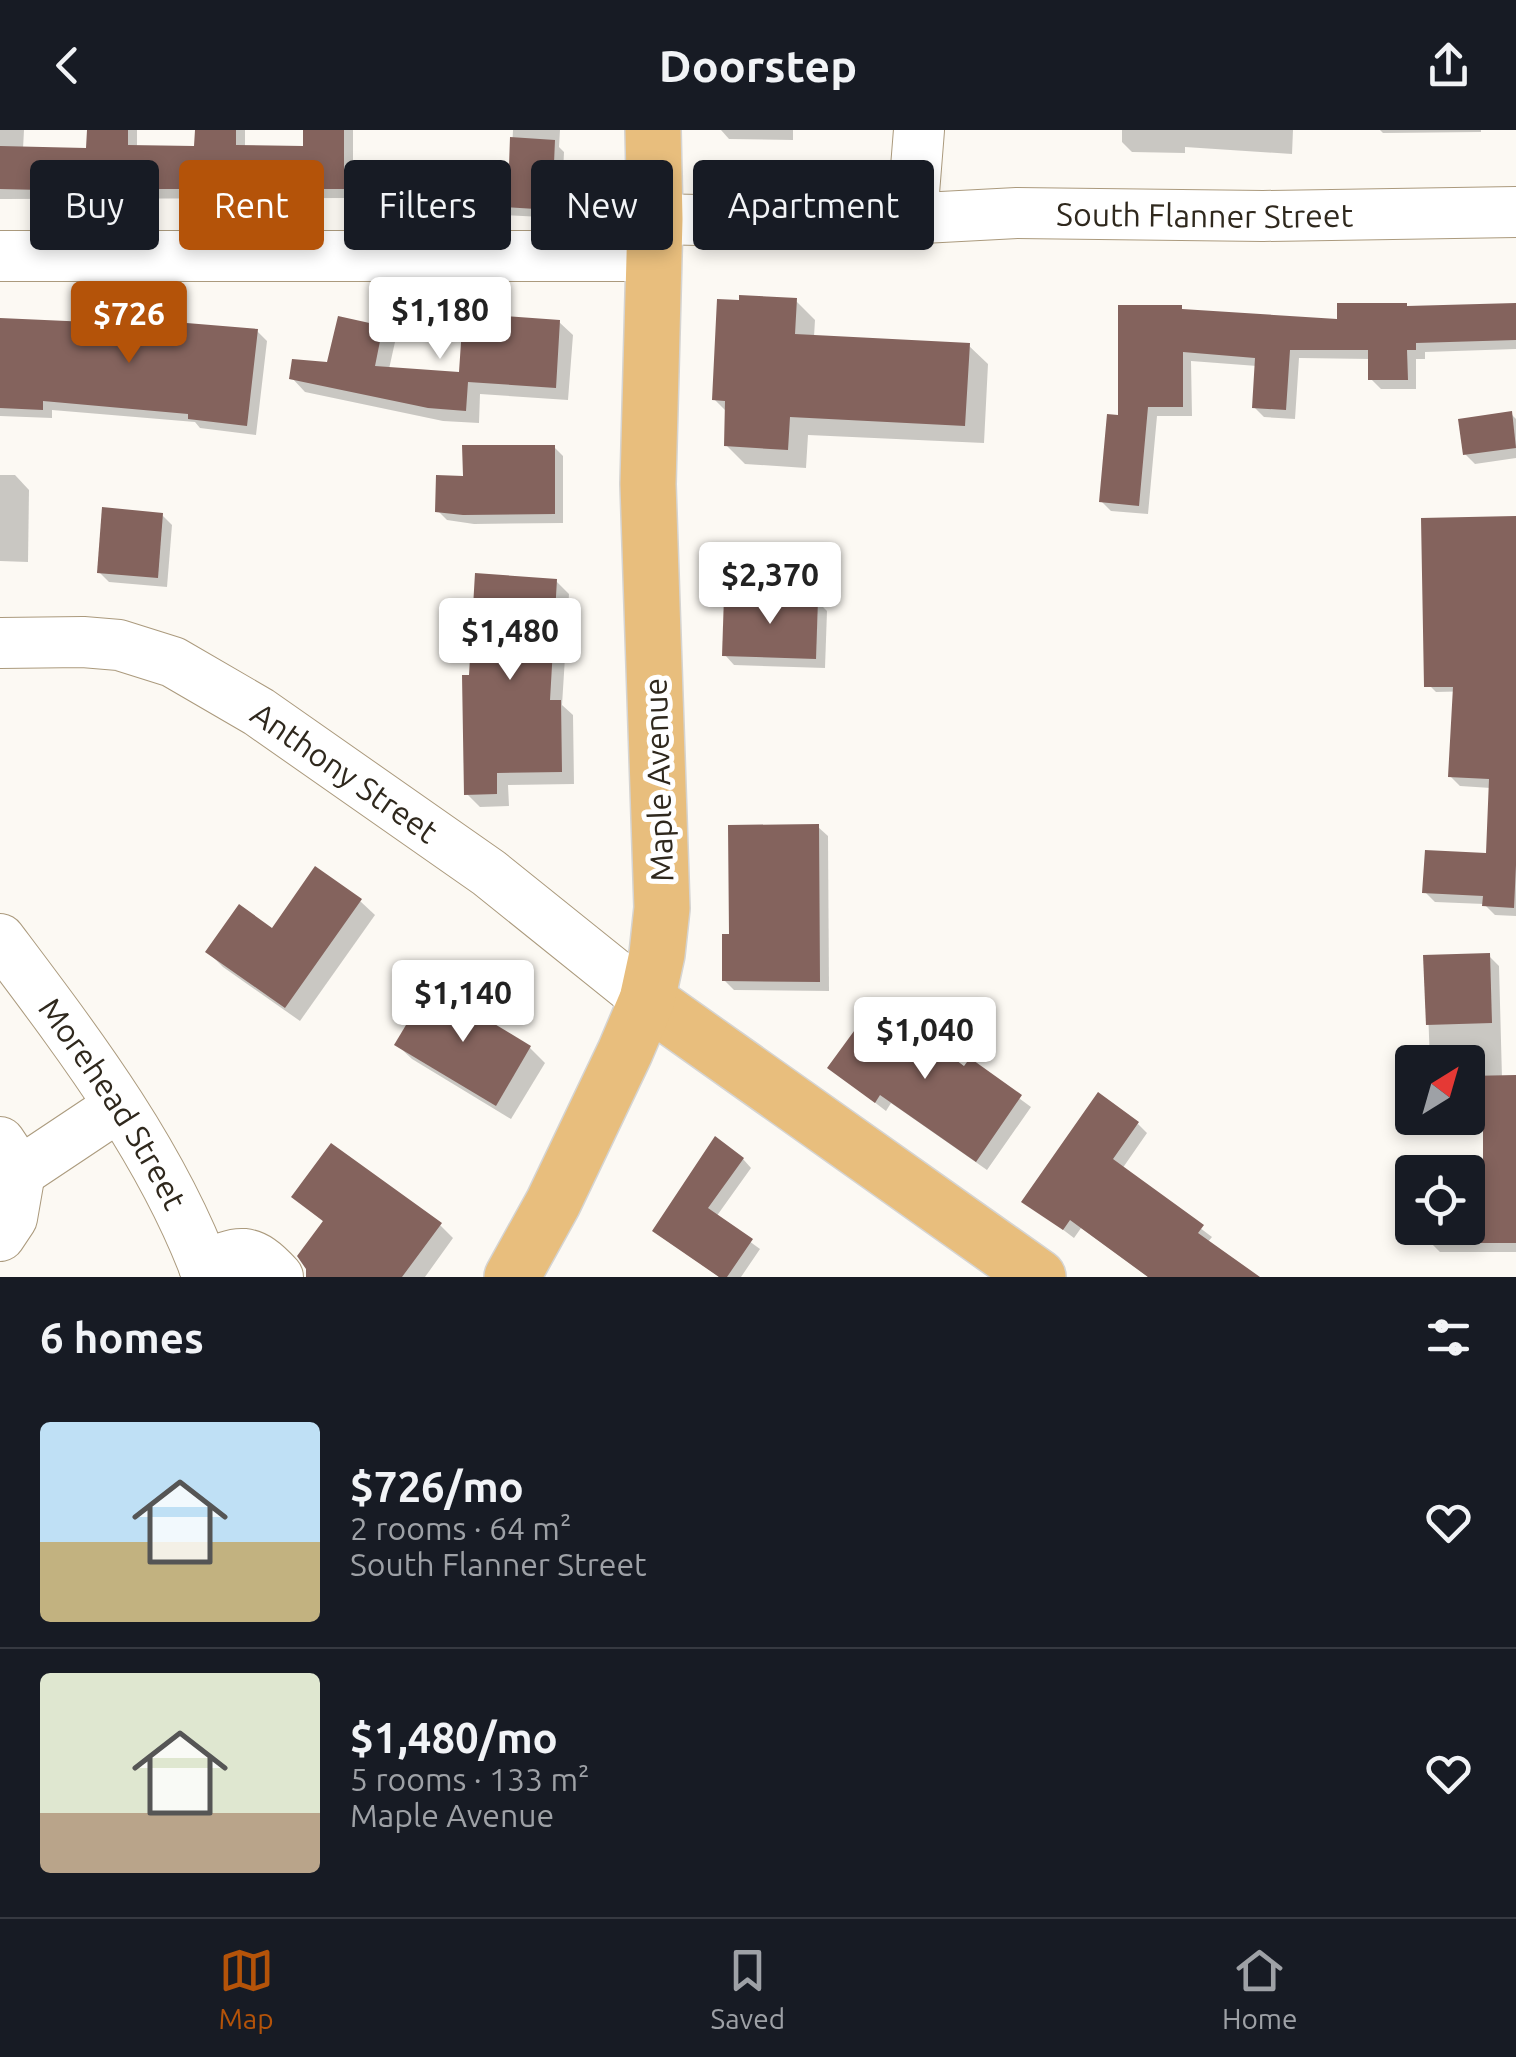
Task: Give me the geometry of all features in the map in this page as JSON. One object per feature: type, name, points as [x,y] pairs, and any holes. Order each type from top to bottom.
[{"type":"main road","name":"Maple Avenue","points":[[653,130],[653,160]]},
{"type":"main road","name":"Maple Avenue","points":[[512,1277],[553,1203],[626,1052],[647,1000],[657,954],[662,908],[648,484],[654,250]]},
{"type":"main road","points":[[647,1000],[1038,1277]]},
{"type":"street","points":[[917,160],[919,130]]},
{"type":"street","name":"South Flanner Street","points":[[934,217],[1017,213],[1262,216],[1516,212]]},
{"type":"street","name":"South Flanner Street","points":[[0,256],[531,241]]},
{"type":"street","name":"Anthony Street","points":[[0,643],[120,645],[173,662],[259,712],[488,873],[647,1000]]},
{"type":"street","name":"Morehead Street","points":[[0,938],[119,1106],[173,1198],[206,1272]]},
{"type":"street","points":[[0,1236],[12,1218],[10,1157],[119,1106]]},
{"type":"street","points":[[206,1272],[225,1256],[246,1252],[262,1259],[278,1277]]},
{"type":"building","points":[[87,130],[128,130],[128,145],[194,146],[195,130],[236,130],[236,145],[303,146],[303,130],[344,130],[344,189],[324,189],[324,160],[179,160],[179,189],[159,189],[159,160],[30,160],[30,190],[0,189],[0,146],[86,148]]},
{"type":"building","points":[[510,137],[555,140],[554,160],[531,160],[531,209],[511,208]]},
{"type":"building","points":[[739,295],[797,298],[795,334],[970,343],[965,426],[790,417],[788,450],[724,446],[725,401],[712,400],[717,299],[739,300]]},
{"type":"building","points":[[1337,303],[1516,303],[1516,340],[1416,343],[1416,350],[1407,350],[1408,380],[1368,380],[1368,350],[1290,350],[1286,410],[1252,408],[1255,358],[1183,352],[1183,407],[1148,407],[1139,506],[1099,502],[1107,414],[1118,415],[1118,305],[1182,305],[1182,309],[1337,319]]},
{"type":"building","points":[[463,313],[560,320],[556,388],[468,382],[466,411],[428,408],[289,379],[292,359],[327,362],[338,316],[383,326],[375,366],[459,372]]},
{"type":"building","points":[[90,315],[258,329],[247,426],[188,419],[188,414],[43,401],[43,410],[0,408],[0,318],[89,322]]},
{"type":"building","points":[[1512,411],[1516,448],[1463,455],[1458,419]]},
{"type":"building","points":[[462,445],[555,445],[555,514],[435,512],[436,475],[463,476]]},
{"type":"building","points":[[102,507],[163,513],[158,578],[97,573]]},
{"type":"building","points":[[1516,516],[1514,908],[1482,906],[1483,896],[1422,893],[1425,850],[1486,853],[1489,779],[1448,777],[1453,687],[1424,687],[1421,518]]},
{"type":"building","points":[[475,573],[557,579],[550,700],[561,700],[562,772],[497,773],[497,794],[464,795],[462,675],[469,675]]},
{"type":"building","points":[[724,596],[818,599],[816,659],[722,656]]},
{"type":"building","points":[[819,824],[820,982],[722,981],[722,934],[729,934],[728,825]]},
{"type":"building","points":[[315,866],[362,899],[285,1008],[205,952],[239,904],[272,928]]},
{"type":"building","points":[[1490,953],[1492,1023],[1426,1025],[1423,955]]},
{"type":"building","points":[[430,985],[531,1046],[496,1106],[394,1045]]},
{"type":"building","points":[[876,1001],[964,1066],[970,1058],[1022,1095],[976,1162],[880,1095],[875,1103],[827,1068]]},
{"type":"building","points":[[1516,1075],[1516,1243],[1485,1243],[1485,1076]]},
{"type":"building","points":[[1098,1092],[1139,1122],[1113,1159],[1204,1225],[1198,1233],[1260,1277],[1148,1277],[1070,1220],[1063,1230],[1021,1202]]},
{"type":"building","points":[[715,1136],[744,1158],[708,1208],[753,1239],[727,1277],[719,1277],[652,1231]]},
{"type":"building","points":[[331,1143],[442,1223],[402,1277],[306,1277],[306,1269],[297,1256],[323,1221],[291,1197]]}]
